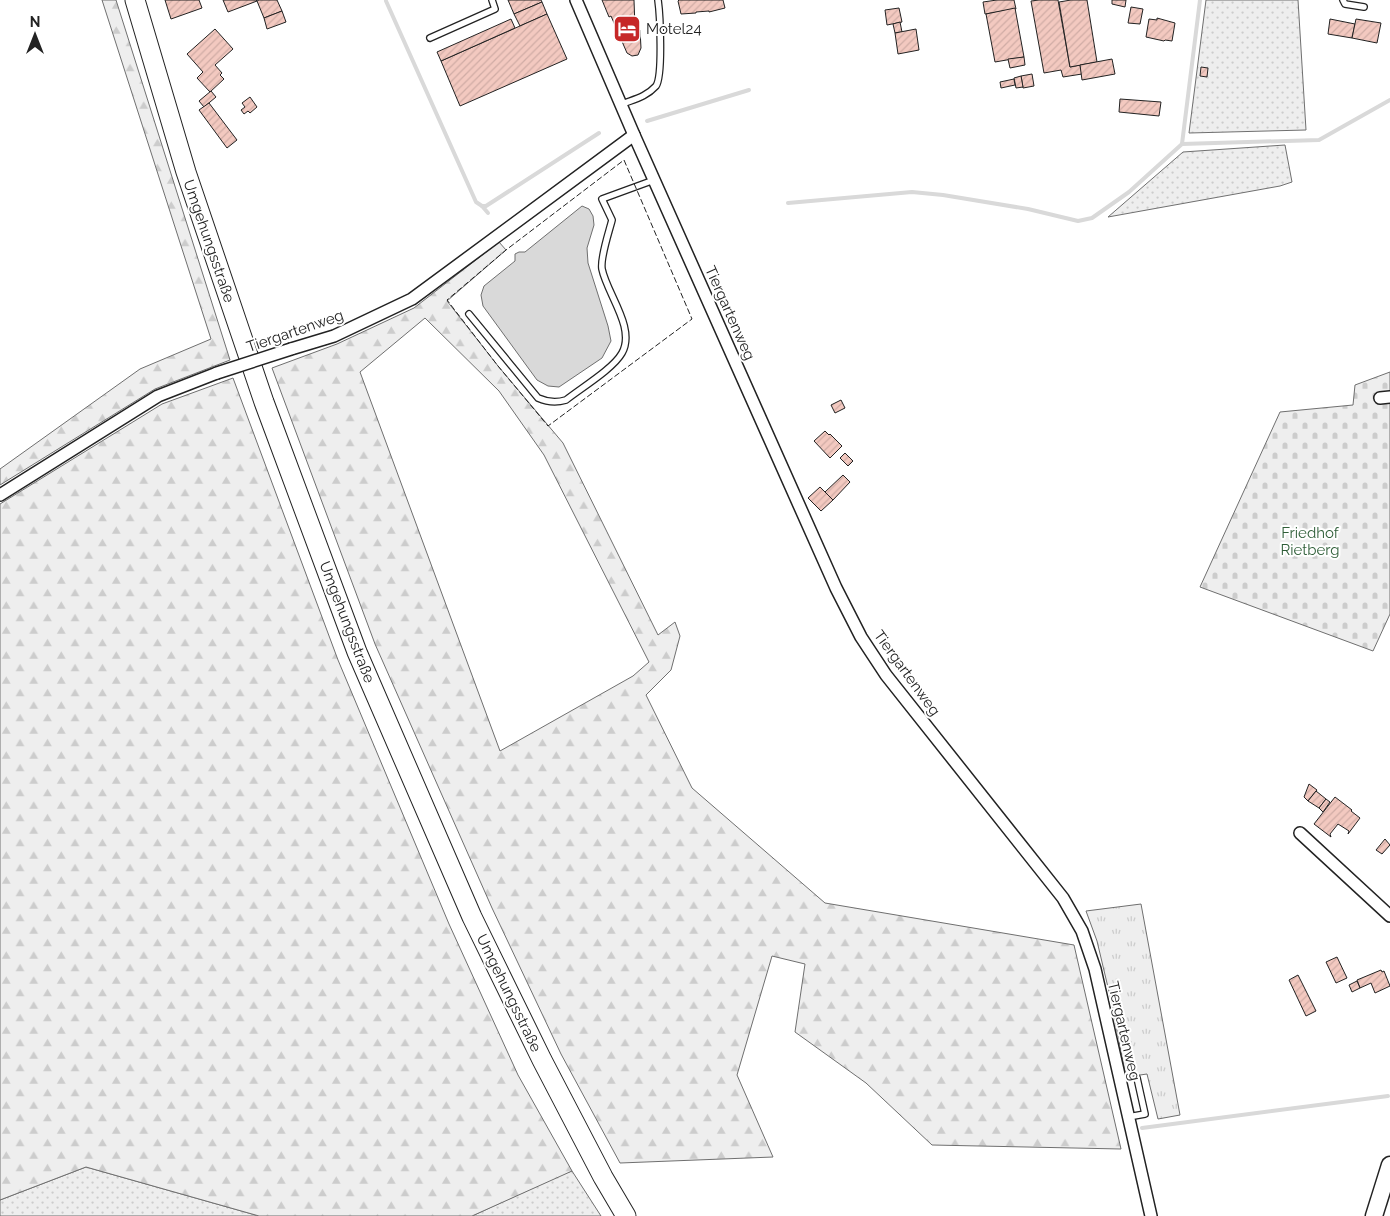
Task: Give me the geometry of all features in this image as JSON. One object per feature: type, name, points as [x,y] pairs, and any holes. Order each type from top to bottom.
[{"type":"main road","name":"Umgehungsstraße","points":[[135,0],[186,172],[264,402],[357,652],[472,917],[546,1069],[626,1216]]},
{"type":"street","name":"Tiergartenweg","points":[[576,0],[622,104],[634,136],[804,518],[861,637],[886,675],[1064,898],[1082,931],[1095,969],[1151,1216]]},
{"type":"street","name":"Tiergartenweg","points":[[0,495],[158,396],[217,373],[334,336],[412,299],[634,136]]},
{"type":"street","points":[[1300,833],[1390,916]]},
{"type":"street","points":[[1374,1216],[1390,1165]]},
{"type":"lane","points":[[430,38],[496,9],[492,0]]},
{"type":"lane","points":[[622,104],[645,96],[658,84],[660,71],[660,12],[658,0]]},
{"type":"lane","points":[[1343,0],[1345,4],[1364,7]]},
{"type":"lane","points":[[469,314],[538,398],[544,401],[558,402],[566,400],[610,366],[621,353],[626,340],[623,322],[602,268],[612,220],[602,199],[654,180]]},
{"type":"lane","points":[[1128,1117],[1145,1114],[1138,1078]]},
{"type":"green space","points":[[102,0],[116,0],[230,360],[155,389],[0,485],[0,469],[140,369],[211,339]]},
{"type":"green space","points":[[1206,0],[1298,0],[1306,130],[1189,133]]},
{"type":"green space","points":[[1285,145],[1292,182],[1280,186],[1108,217],[1183,152]]},
{"type":"green space","points":[[499,242],[506,250],[447,301],[498,366],[563,443],[658,635],[675,622],[680,636],[671,670],[646,695],[692,788],[825,903],[1074,945],[1121,1149],[932,1145],[866,1083],[795,1032],[805,964],[772,956],[737,1075],[773,1157],[620,1163],[561,1054],[492,908],[375,644],[272,368],[337,344],[414,308]],"holes":[[[425,318],[499,391],[544,455],[649,662],[633,676],[500,751],[360,372]]]},
{"type":"green space","name":"Friedhof Rietberg","points":[[1390,372],[1390,614],[1373,651],[1200,587],[1280,412],[1353,405],[1355,385]]},
{"type":"green space","points":[[233,378],[338,660],[449,924],[518,1075],[572,1171],[472,1216],[259,1216],[86,1167],[0,1200],[0,504],[162,404]]},
{"type":"green space","points":[[1141,904],[1180,1115],[1158,1119],[1147,1074],[1126,1077],[1097,941],[1086,911]]},
{"type":"green space","points":[[86,1167],[259,1216],[0,1216],[0,1200]]},
{"type":"green space","points":[[572,1171],[601,1216],[472,1216],[563,1174]]},
{"type":"shaded area","points":[[582,206],[589,209],[593,216],[594,225],[587,248],[588,263],[611,341],[602,358],[559,387],[548,386],[537,380],[483,306],[481,295],[484,286],[515,261],[515,254],[525,252]]},
{"type":"building","points":[[165,0],[199,0],[202,8],[171,19]]},
{"type":"building","points":[[223,0],[256,0],[257,1],[228,12]]},
{"type":"building","points":[[277,0],[282,11],[264,18],[257,1]]},
{"type":"building","points":[[508,0],[541,0],[542,2],[514,14]]},
{"type":"building","name":"Motel24","points":[[602,0],[634,0],[635,28],[640,30],[641,48],[638,55],[632,56],[627,53]]},
{"type":"building","points":[[679,0],[723,0],[725,8],[709,12],[681,14]]},
{"type":"building","points":[[1014,0],[1016,9],[985,14],[983,2]]},
{"type":"building","points":[[1058,0],[1070,67],[1080,65],[1082,74],[1063,77],[1061,70],[1044,73],[1031,1]]},
{"type":"building","points":[[1087,0],[1097,62],[1070,67],[1059,2]]},
{"type":"building","points":[[1112,0],[1126,0],[1125,7],[1112,4]]},
{"type":"building","points":[[542,2],[547,14],[520,26],[514,14]]},
{"type":"building","points":[[1131,7],[1143,9],[1140,24],[1128,23]]},
{"type":"building","points":[[899,8],[902,22],[887,25],[885,10]]},
{"type":"building","points":[[1015,8],[1024,57],[995,62],[986,14]]},
{"type":"building","points":[[282,11],[286,22],[267,29],[264,18]]},
{"type":"building","points":[[547,14],[567,59],[460,106],[441,61]]},
{"type":"building","points":[[1157,18],[1175,23],[1172,41],[1146,37],[1149,19],[1157,20]]},
{"type":"building","points":[[511,19],[515,28],[441,61],[437,52]]},
{"type":"building","points":[[1330,19],[1355,24],[1352,38],[1328,34]]},
{"type":"building","points":[[1356,19],[1381,23],[1377,43],[1352,38]]},
{"type":"building","points":[[900,22],[902,32],[895,33],[893,24]]},
{"type":"building","points":[[215,29],[233,49],[215,65],[222,73],[220,75],[224,79],[210,92],[197,78],[203,72],[187,54]]},
{"type":"building","points":[[916,29],[919,50],[898,54],[895,33]]},
{"type":"building","points":[[1024,57],[1025,65],[1010,68],[1008,59]]},
{"type":"building","points":[[1112,59],[1115,74],[1082,80],[1080,65]]},
{"type":"building","points":[[1201,67],[1208,68],[1207,77],[1200,76]]},
{"type":"building","points":[[1032,74],[1034,86],[1023,88],[1021,76]]},
{"type":"building","points":[[1021,76],[1023,87],[1016,88],[1014,78]]},
{"type":"building","points":[[1014,79],[1015,85],[1001,88],[1000,82]]},
{"type":"building","points":[[211,91],[216,97],[204,107],[199,101]]},
{"type":"building","points":[[250,97],[257,107],[250,113],[248,111],[244,114],[241,110],[245,107],[242,103]]},
{"type":"building","points":[[1120,99],[1161,102],[1159,116],[1119,112]]},
{"type":"building","points":[[209,103],[237,140],[227,148],[199,110]]},
{"type":"building","points":[[841,400],[845,408],[835,413],[831,405]]},
{"type":"building","points":[[825,431],[842,446],[830,458],[814,441]]},
{"type":"building","points":[[845,453],[853,461],[848,466],[840,458]]},
{"type":"building","points":[[843,475],[850,482],[833,500],[825,492]]},
{"type":"building","points":[[820,487],[833,500],[821,511],[808,498]]},
{"type":"building","points":[[1309,784],[1317,790],[1308,801],[1304,797]]},
{"type":"building","points":[[1316,791],[1326,799],[1319,808],[1308,801]]},
{"type":"building","points":[[1335,797],[1360,818],[1348,834],[1349,831],[1338,824],[1330,834],[1331,837],[1314,824]]},
{"type":"building","points":[[1326,799],[1330,802],[1323,812],[1319,808]]},
{"type":"building","points":[[1385,839],[1390,845],[1382,854],[1376,850]]},
{"type":"building","points":[[1337,957],[1347,978],[1336,983],[1326,962]]},
{"type":"building","points":[[1381,970],[1382,972],[1384,971],[1390,986],[1375,993],[1371,983],[1360,988],[1357,980]]},
{"type":"building","points":[[1298,975],[1316,1011],[1306,1016],[1289,980]]},
{"type":"building","points":[[1357,981],[1360,988],[1352,992],[1349,985]]},
{"type":"waterway","points":[[1182,144],[1200,0]]},
{"type":"waterway","points":[[386,1],[476,202],[482,206],[486,206],[599,133]]},
{"type":"waterway","points":[[647,121],[749,90]]},
{"type":"waterway","points":[[788,203],[912,192],[943,195],[1028,209],[1078,221],[1092,218],[1129,192],[1182,144],[1319,140],[1390,100]]},
{"type":"waterway","points":[[482,206],[488,213]]},
{"type":"waterway","points":[[1142,1128],[1388,1096]]},
{"type":"fence","points":[[624,160],[692,319],[548,426],[447,300],[506,250],[624,160]]},
{"type":"place","name":"Motel24","points":[[627,29]]}]
